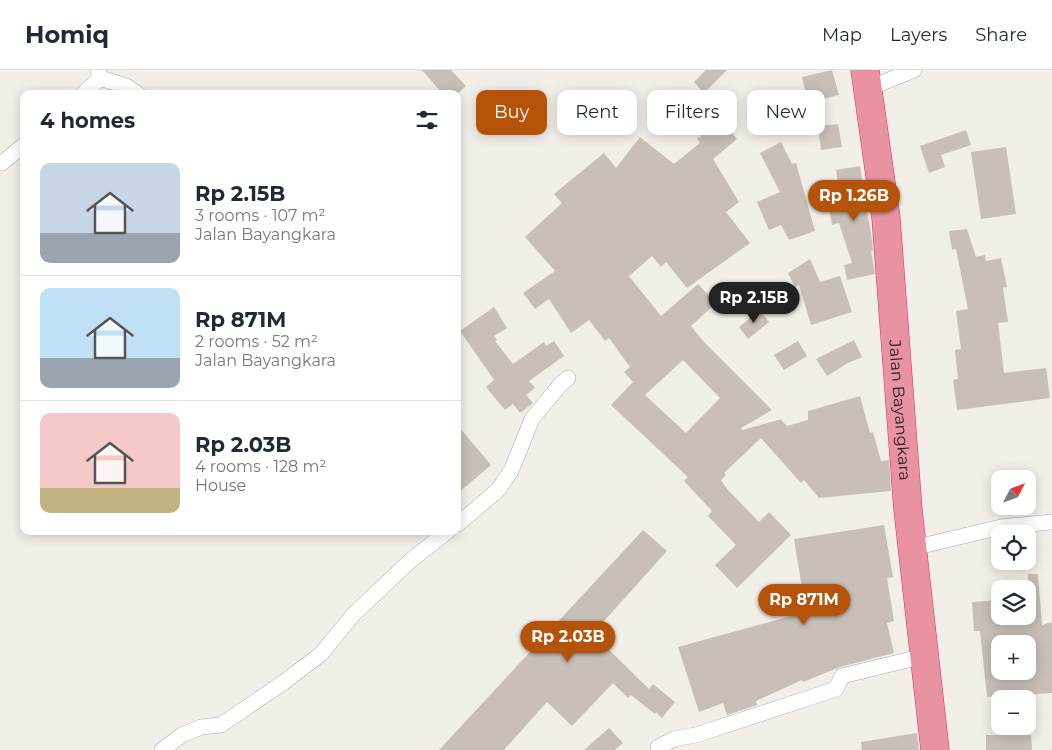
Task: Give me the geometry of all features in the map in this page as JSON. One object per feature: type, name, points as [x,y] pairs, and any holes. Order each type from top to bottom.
[{"type":"highway","name":"Jalan Bayangkara","points":[[866,79],[886,218],[912,548],[935,750]]},
{"type":"street","points":[[866,79],[914,70]]},
{"type":"street","points":[[86,90],[99,74],[132,90]]},
{"type":"street","points":[[2,163],[20,148]]},
{"type":"street","points":[[461,521],[498,490],[511,471],[532,419],[560,384],[568,378]]},
{"type":"street","points":[[912,548],[1001,527],[1052,522]]},
{"type":"street","points":[[162,750],[182,735],[201,727],[221,725],[321,654],[353,615],[410,561],[443,535]]},
{"type":"street","points":[[658,747],[674,739],[696,735],[836,689],[842,676],[924,656]]},
{"type":"building","points":[[422,70],[451,70],[466,86],[461,90],[440,90]]},
{"type":"building","points":[[706,70],[727,70],[707,90],[701,90],[694,82]]},
{"type":"building","points":[[832,70],[839,95],[825,99],[825,90],[805,90],[802,77]]},
{"type":"building","points":[[838,124],[842,147],[821,150],[819,135],[825,135],[825,125]]},
{"type":"building","points":[[966,130],[971,145],[941,155],[945,167],[929,173],[920,146]]},
{"type":"building","points":[[734,135],[737,139],[713,159],[739,202],[726,212],[750,243],[687,288],[666,262],[661,267],[652,256],[629,276],[661,316],[698,284],[716,303],[691,326],[704,342],[772,410],[741,428],[742,430],[782,419],[787,426],[808,420],[808,411],[860,396],[870,433],[873,432],[881,461],[889,460],[891,491],[819,498],[804,480],[801,483],[761,438],[724,473],[726,475],[721,480],[727,489],[759,522],[769,512],[791,535],[737,588],[715,565],[736,545],[708,516],[712,511],[684,481],[688,477],[611,405],[633,382],[624,372],[630,367],[609,338],[605,341],[589,320],[571,333],[549,299],[535,309],[523,293],[555,271],[525,237],[562,203],[554,194],[604,153],[616,168],[640,137],[674,164],[700,143],[697,139],[701,136]],"holes":[[[683,360],[720,398],[686,433],[645,395]]]},
{"type":"building","points":[[781,142],[792,164],[796,163],[815,231],[789,240],[781,225],[769,230],[757,202],[780,192],[760,153]]},
{"type":"building","points":[[1006,147],[1016,214],[981,219],[971,152]]},
{"type":"building","points":[[860,166],[871,233],[873,251],[871,251],[875,274],[847,280],[844,265],[852,263],[839,223],[832,225],[828,202],[840,199],[836,170]]},
{"type":"building","points":[[967,229],[976,257],[985,255],[986,261],[1001,258],[1007,287],[1003,288],[1008,322],[998,323],[1004,373],[1046,368],[1050,398],[957,410],[953,380],[958,379],[955,350],[961,349],[956,311],[968,309],[956,249],[952,250],[949,231]]},
{"type":"building","points":[[810,259],[820,282],[840,276],[852,312],[811,325],[799,285],[795,287],[788,273]]},
{"type":"building","points":[[494,307],[507,328],[494,336],[497,340],[495,341],[513,364],[544,342],[546,346],[554,341],[564,356],[529,381],[535,388],[526,395],[533,403],[520,413],[513,404],[505,410],[486,387],[494,380],[461,330]]},
{"type":"building","points":[[760,310],[769,322],[748,339],[739,327]]},
{"type":"building","points":[[854,340],[862,357],[827,376],[816,359]]},
{"type":"building","points":[[798,341],[807,356],[784,370],[774,355]]},
{"type":"building","points":[[461,430],[491,465],[461,490]]},
{"type":"building","points":[[884,525],[893,577],[887,578],[894,621],[887,623],[894,653],[840,667],[803,682],[802,680],[756,701],[757,705],[727,715],[723,703],[699,712],[678,647],[806,612],[794,539]]},
{"type":"building","points":[[643,530],[667,551],[596,630],[605,638],[601,642],[649,689],[653,684],[675,702],[662,718],[631,695],[628,698],[613,683],[572,726],[547,702],[504,750],[439,750]]},
{"type":"building","points":[[1028,574],[1038,574],[1042,625],[1052,622],[1052,693],[1036,694],[1036,690],[991,690],[991,697],[987,697],[980,631],[974,631],[972,602],[991,601],[991,625],[1036,625],[1036,580],[1028,580]]},
{"type":"building","points":[[609,728],[623,743],[615,750],[584,750]]},
{"type":"building","points":[[917,733],[919,750],[862,750],[861,742]]},
{"type":"building","points":[[986,735],[1031,735],[1032,750],[986,750]]}]
